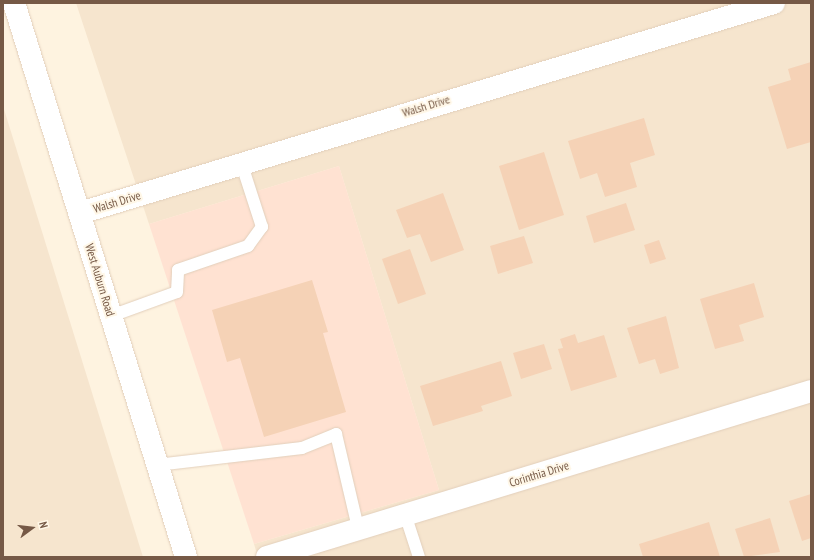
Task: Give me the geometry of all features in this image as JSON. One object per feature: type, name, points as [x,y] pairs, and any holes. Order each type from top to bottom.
[{"type":"street","name":"West Auburn Road","points":[[14,3],[186,557]]},
{"type":"street","name":"Walsh Drive","points":[[80,213],[241,162],[774,3]]},
{"type":"street","name":"Corinthia Drive","points":[[267,557],[811,391]]},
{"type":"lane","points":[[111,316],[177,292],[178,270],[248,246],[262,227],[241,162]]},
{"type":"lane","points":[[158,465],[302,448],[336,434],[358,528]]},
{"type":"lane","points":[[405,514],[419,557]]},
{"type":"shaded area","points":[[76,3],[811,3],[811,557],[258,557],[254,544],[439,490],[339,166],[149,224]]},
{"type":"shaded area","points":[[3,106],[143,557],[3,557]]},
{"type":"shaded area","points":[[339,166],[439,490],[254,544],[149,224]]},
{"type":"building","points":[[811,62],[811,142],[787,149],[768,87],[791,80],[788,69]]},
{"type":"building","points":[[644,118],[655,155],[630,163],[637,187],[605,197],[597,173],[580,179],[568,141]]},
{"type":"building","points":[[544,152],[564,215],[519,230],[499,166]]},
{"type":"building","points":[[443,193],[464,250],[431,262],[420,234],[407,238],[396,210]]},
{"type":"building","points":[[626,203],[635,230],[594,243],[586,216]]},
{"type":"building","points":[[524,236],[533,263],[498,274],[490,246]]},
{"type":"building","points":[[659,240],[666,259],[650,264],[644,245]]},
{"type":"building","points":[[410,249],[426,294],[398,304],[382,259]]},
{"type":"building","points":[[312,280],[328,332],[323,333],[346,412],[264,437],[240,358],[227,362],[212,310]]},
{"type":"building","points":[[754,283],[764,317],[739,325],[744,341],[715,349],[700,299]]},
{"type":"building","points":[[666,316],[679,368],[660,374],[655,359],[639,364],[627,328]]},
{"type":"building","points":[[575,334],[578,343],[604,335],[617,377],[571,391],[558,349],[563,348],[560,339]]},
{"type":"building","points":[[544,344],[552,369],[521,379],[513,353]]},
{"type":"building","points":[[501,361],[512,396],[481,406],[483,411],[433,426],[420,386]]},
{"type":"building","points":[[811,494],[811,538],[802,541],[789,501]]},
{"type":"building","points":[[770,518],[780,552],[744,557],[735,529]]},
{"type":"building","points":[[709,522],[720,557],[643,557],[639,544]]}]
